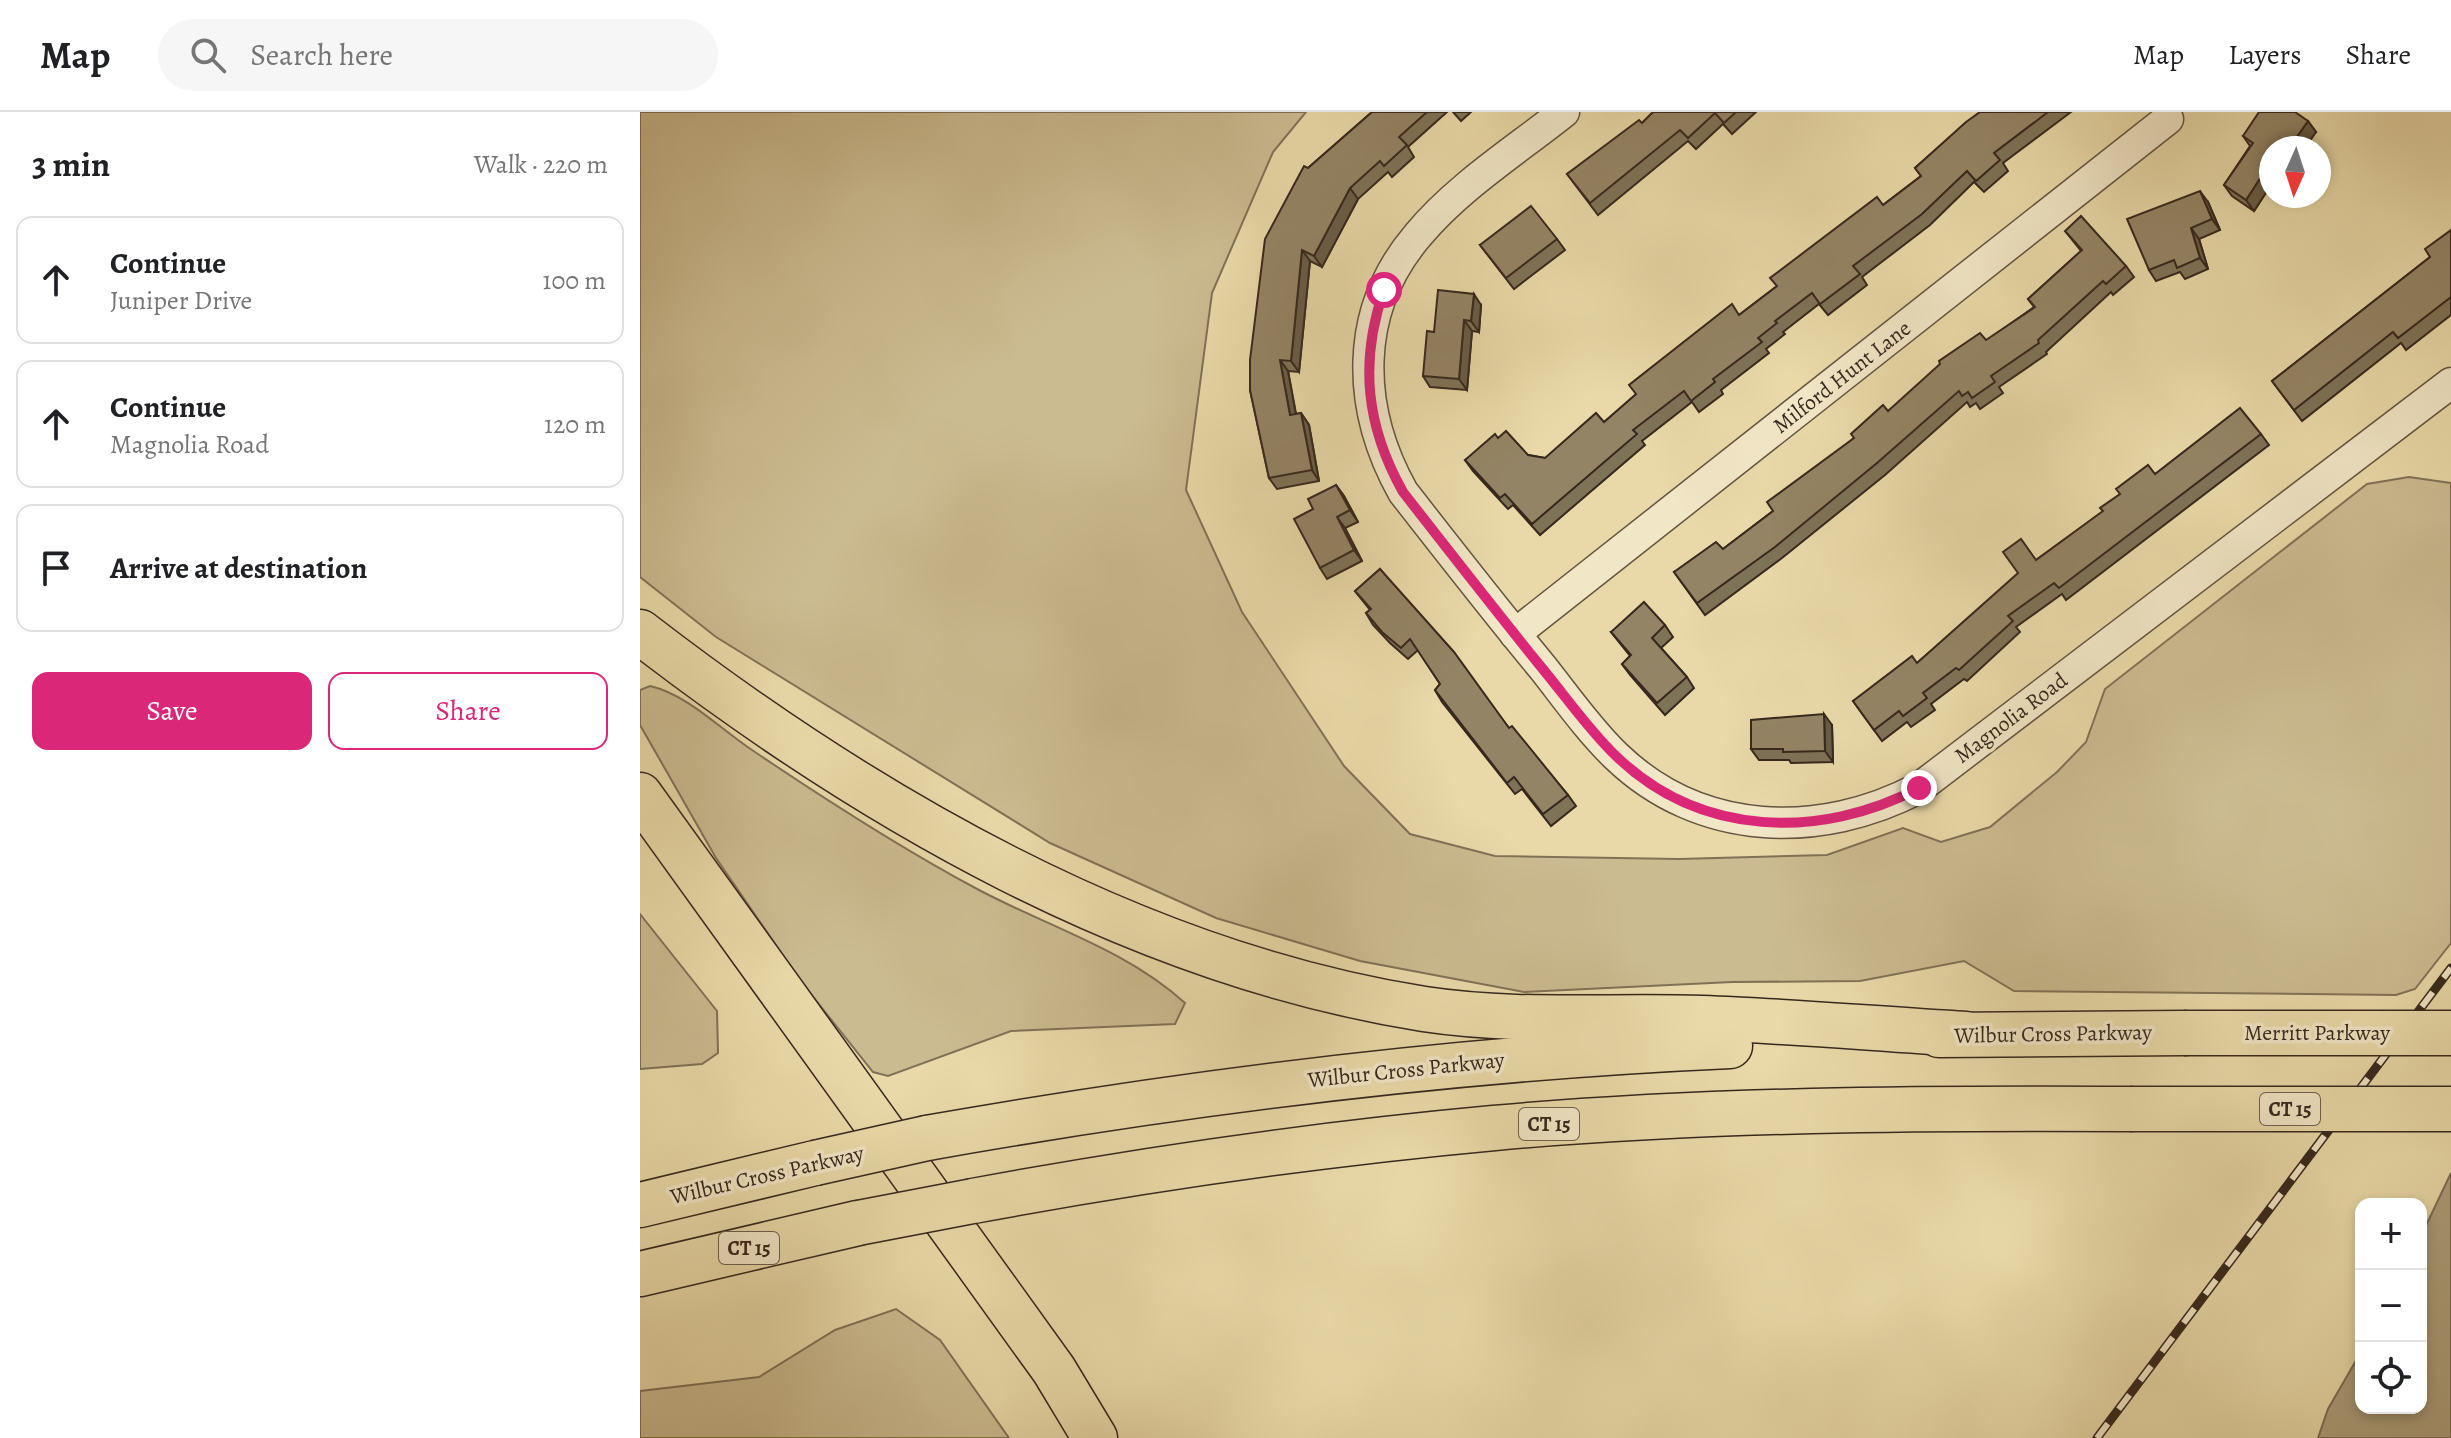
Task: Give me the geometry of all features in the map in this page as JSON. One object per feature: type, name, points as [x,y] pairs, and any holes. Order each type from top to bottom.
[{"type":"highway","points":[[640,632],[816,757],[974,849],[1141,928],[1259,970],[1368,998],[1475,1015],[1701,1018],[1966,1034]]},
{"type":"highway","points":[[640,795],[1054,1370],[1095,1438]]},
{"type":"highway","points":[[640,841],[962,1290],[1061,1438]]},
{"type":"highway","name":"Wilbur Cross Parkway","points":[[640,1205],[927,1138],[1196,1094],[1402,1069],[1595,1053],[1966,1034],[2184,1033]]},
{"type":"highway","name":"Merritt Parkway","points":[[2184,1033],[2451,1033]]},
{"type":"highway","name":"CT 15","points":[[640,1274],[858,1223],[973,1201],[1221,1159],[1497,1128],[1784,1111],[2451,1109]]},
{"type":"street","name":"Magnolia Road","points":[[1564,112],[1442,209],[1417,236],[1384,290],[1368,353],[1368,391],[1374,427],[1384,459],[1403,492],[1615,755],[1666,794],[1695,808],[1758,822],[1821,822],[1859,814],[1919,788],[2451,383]]},
{"type":"street","name":"Milford Hunt Lane","points":[[1515,634],[2168,119]]},
{"type":"shaded area","points":[[640,112],[1306,112],[1273,152],[1212,293],[1186,490],[1242,612],[1344,766],[1410,834],[1495,856],[1679,859],[1827,855],[1903,828],[1941,842],[1990,827],[2057,772],[2086,742],[2105,689],[2367,484],[2409,477],[2451,483],[2451,943],[2415,989],[2396,995],[2014,991],[1964,961],[1860,981],[1732,982],[1524,992],[1360,961],[1216,918],[1050,843],[716,637],[640,577]]},
{"type":"shaded area","points":[[650,686],[690,704],[780,769],[921,857],[979,890],[1112,953],[1162,984],[1185,1003],[1175,1024],[1011,1031],[888,1076],[873,1072],[802,983],[716,858],[640,725],[640,690]]},
{"type":"shaded area","points":[[640,914],[717,1011],[718,1053],[702,1064],[640,1069]]},
{"type":"shaded area","points":[[2451,1173],[2451,1438],[2318,1438],[2328,1409],[2355,1362],[2355,1414],[2427,1414],[2427,1223]]},
{"type":"shaded area","points":[[896,1309],[940,1340],[1009,1438],[640,1438],[640,1391],[759,1377],[835,1330]]},
{"type":"building","points":[[1372,112],[1427,112],[1399,137],[1407,145],[1384,166],[1380,161],[1350,188],[1314,256],[1302,250],[1291,361],[1280,360],[1290,415],[1301,413],[1312,470],[1269,478],[1250,390],[1250,360],[1265,239],[1304,166],[1308,168]]},
{"type":"building","points":[[1653,112],[1736,112],[1724,123],[1715,113],[1688,138],[1680,130],[1590,203],[1567,174],[1639,120],[1642,123]]},
{"type":"building","points":[[1980,112],[2048,112],[1994,153],[2000,160],[1976,181],[1967,171],[1922,214],[1853,266],[1860,274],[1820,304],[1812,293],[1775,321],[1777,323],[1758,338],[1762,342],[1713,379],[1715,382],[1691,401],[1684,391],[1633,430],[1637,434],[1532,524],[1505,494],[1500,498],[1465,460],[1495,434],[1498,438],[1506,431],[1528,455],[1545,458],[1596,413],[1604,422],[1636,394],[1629,385],[1732,304],[1739,315],[1777,286],[1770,278],[1877,197],[1883,205],[1921,176],[1915,168]]},
{"type":"building","points":[[2259,112],[2295,112],[2308,121],[2297,136],[2259,136],[2259,180],[2246,200],[2224,185],[2253,143],[2243,136]]},
{"type":"building","points":[[2200,191],[2212,219],[2191,228],[2200,258],[2177,268],[2174,260],[2149,270],[2127,219]]},
{"type":"building","points":[[1531,206],[1557,239],[1506,278],[1480,245]]},
{"type":"building","points":[[2081,216],[2126,266],[2106,284],[2103,281],[2038,340],[2039,343],[1991,376],[1995,382],[1972,398],[1968,392],[1962,396],[1959,391],[1775,547],[1697,603],[1674,572],[1716,542],[1723,549],[1773,511],[1767,502],[1854,438],[1851,434],[1883,405],[1888,411],[1940,364],[1939,361],[1980,333],[1986,340],[2035,307],[2028,299],[2082,250],[2065,231]]},
{"type":"building","points":[[2451,230],[2451,297],[2398,338],[2393,332],[2294,410],[2272,381],[2430,257],[2425,249]]},
{"type":"building","points":[[1438,290],[1474,294],[1471,321],[1464,320],[1459,379],[1423,376],[1427,331],[1434,332]]},
{"type":"building","points":[[2240,408],[2261,434],[2059,588],[2054,583],[2008,616],[2013,621],[1959,670],[1956,668],[1923,693],[1927,698],[1903,716],[1899,711],[1874,730],[1853,701],[1912,656],[1917,663],[2018,573],[2003,552],[2021,539],[2036,560],[2103,511],[2100,508],[2120,494],[2116,489],[2148,465],[2155,474]]},
{"type":"building","points":[[1336,485],[1350,510],[1337,517],[1354,550],[1320,568],[1294,519],[1313,509],[1308,499]]},
{"type":"building","points":[[1380,569],[1454,652],[1509,728],[1512,726],[1568,795],[1543,814],[1514,777],[1507,783],[1435,690],[1440,684],[1410,639],[1401,648],[1366,613],[1371,609],[1355,591]]},
{"type":"building","points":[[1644,602],[1665,625],[1652,638],[1687,677],[1657,703],[1622,664],[1631,655],[1611,632]]},
{"type":"building","points":[[1824,714],[1825,751],[1751,749],[1751,720]]},
{"type":"railway","points":[[2097,1438],[2451,968]]},
{"type":"route","points":[[1384,290],[1368,353],[1368,391],[1374,427],[1384,459],[1403,492],[1615,755],[1666,794],[1695,808],[1758,822],[1821,822],[1859,814],[1891,803],[1919,788]]}]
